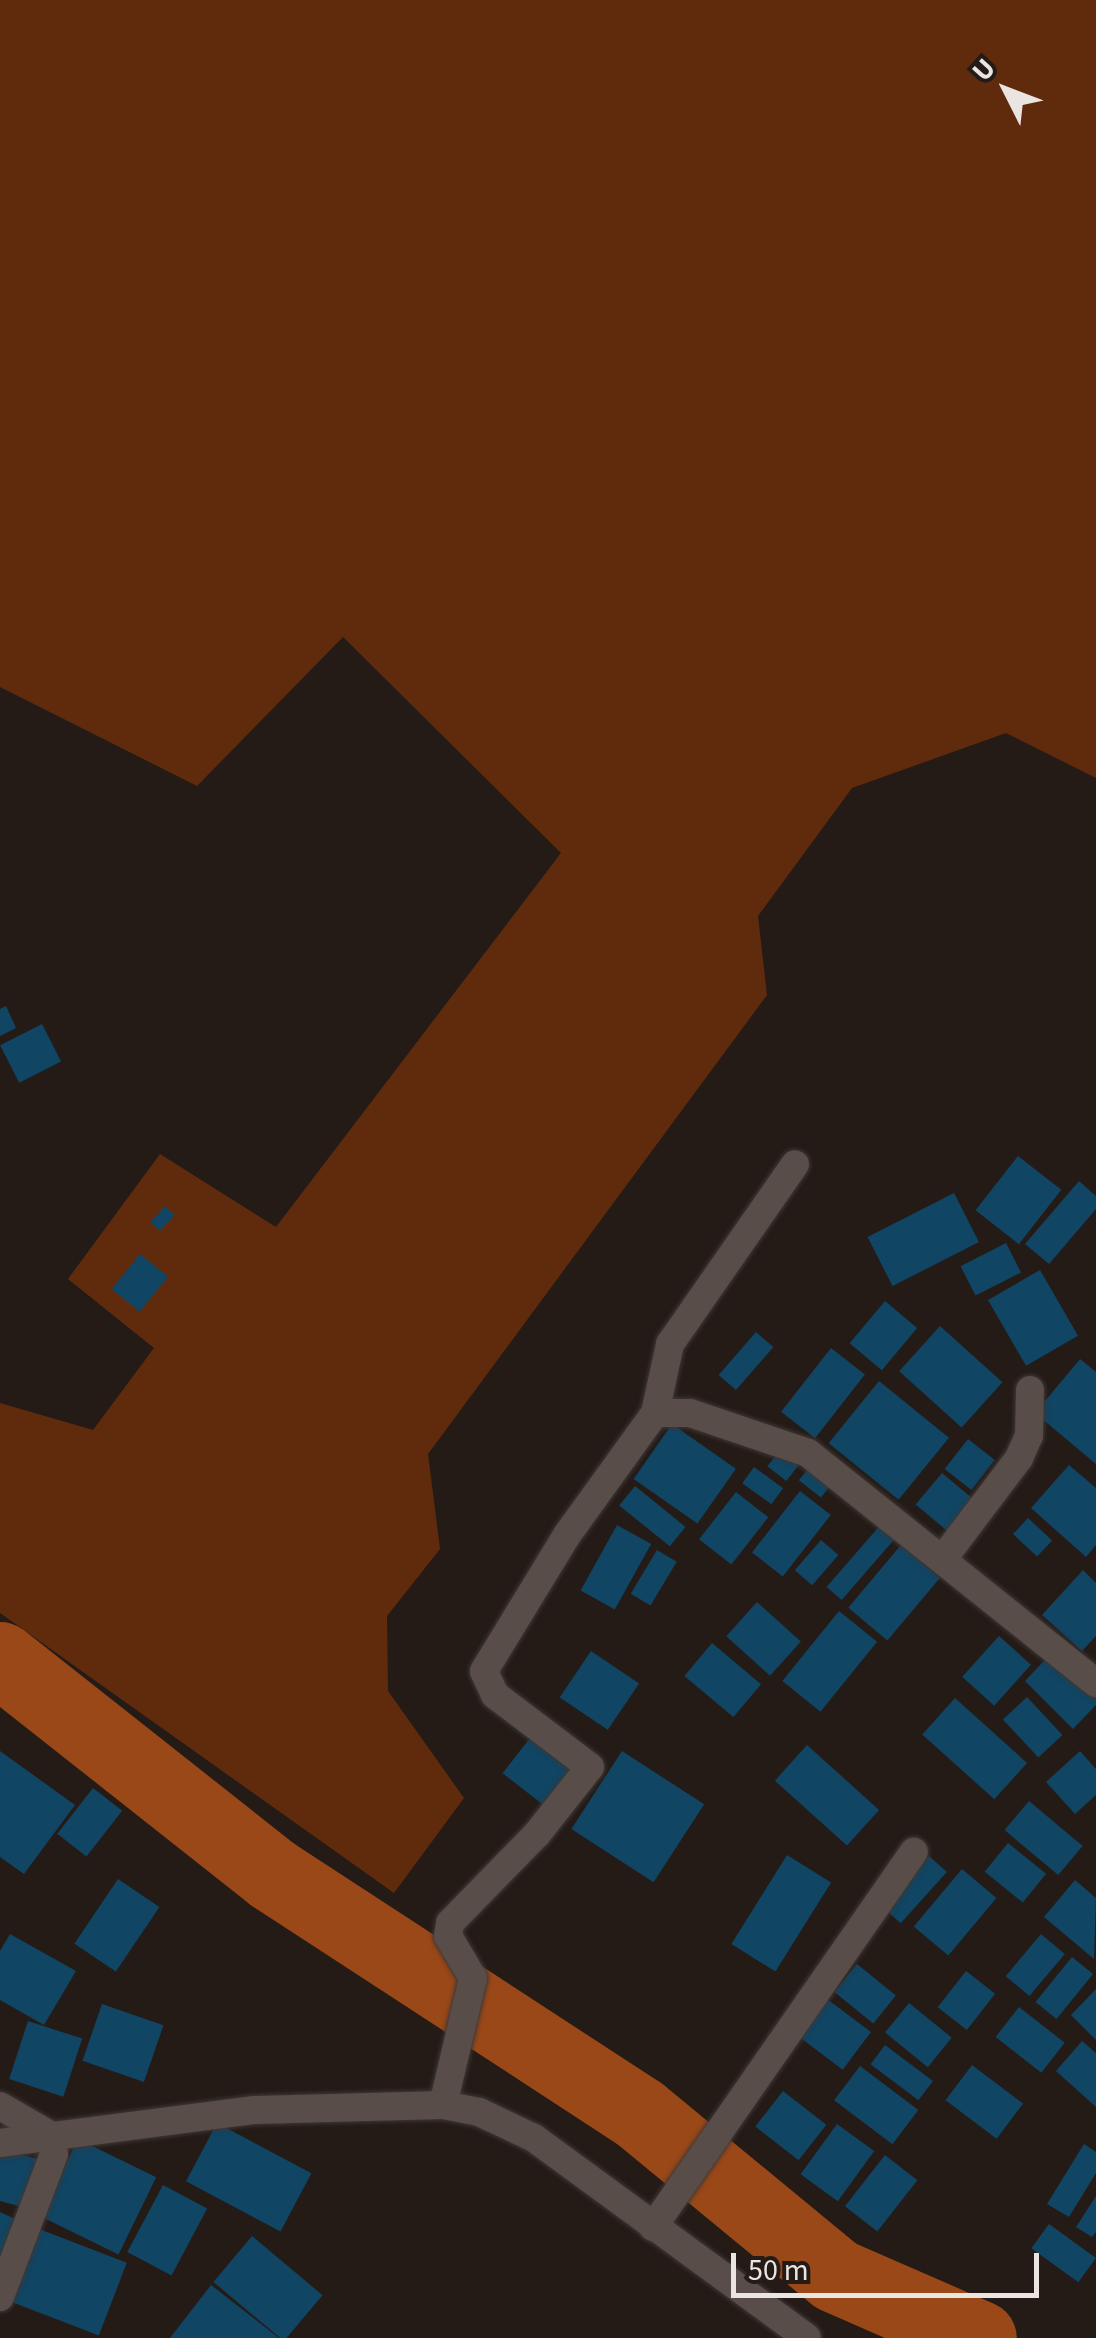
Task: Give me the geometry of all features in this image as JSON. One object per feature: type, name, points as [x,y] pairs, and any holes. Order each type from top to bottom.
[{"type":"street","points":[[443,2104],[461,2042],[472,1978],[448,1936],[450,1924],[537,1834],[590,1766],[495,1695],[484,1671],[567,1535],[655,1413],[670,1344],[794,1164]]},
{"type":"street","points":[[945,1556],[1019,1458],[1029,1436],[1030,1390]]},
{"type":"street","points":[[655,1413],[690,1412],[808,1453],[945,1556],[1096,1683]]},
{"type":"street","points":[[653,2227],[914,1852]]},
{"type":"street","points":[[0,2143],[255,2110],[443,2104],[478,2112],[534,2138],[807,2338]]},
{"type":"street","points":[[0,2106],[50,2135],[54,2154],[0,2297]]},
{"type":"shaded area","points":[[0,0],[1096,0],[1096,778],[1006,733],[852,788],[758,916],[767,995],[428,1454],[440,1549],[387,1616],[388,1691],[464,1798],[394,1893],[0,1613],[0,1403],[93,1430],[154,1348],[68,1279],[160,1154],[276,1227],[561,853],[343,637],[197,786],[0,687]]},
{"type":"building","points":[[6,1006],[16,1028],[0,1036],[0,1009]]},
{"type":"building","points":[[42,1024],[61,1061],[19,1083],[0,1045]]},
{"type":"building","points":[[1018,1156],[1061,1190],[1019,1244],[976,1210]]},
{"type":"building","points":[[1079,1181],[1096,1196],[1096,1209],[1049,1264],[1025,1244]]},
{"type":"building","points":[[954,1193],[979,1242],[893,1286],[868,1237]]},
{"type":"building","points":[[165,1206],[175,1215],[160,1231],[150,1222]]},
{"type":"building","points":[[1006,1243],[1021,1272],[976,1296],[961,1266]]},
{"type":"building","points":[[140,1254],[168,1277],[140,1312],[112,1289]]},
{"type":"building","points":[[1040,1270],[1078,1336],[1026,1366],[988,1300]]},
{"type":"building","points":[[885,1301],[917,1328],[882,1370],[850,1343]]},
{"type":"building","points":[[940,1326],[1002,1382],[962,1428],[899,1371]]},
{"type":"building","points":[[756,1332],[773,1347],[736,1390],[719,1375]]},
{"type":"building","points":[[831,1348],[865,1374],[815,1438],[781,1412]]},
{"type":"building","points":[[1080,1359],[1096,1372],[1096,1464],[1035,1413]]},
{"type":"building","points":[[879,1381],[949,1438],[899,1500],[829,1443]]},
{"type":"building","points":[[672,1424],[736,1469],[697,1524],[634,1479]]},
{"type":"building","points":[[968,1439],[995,1460],[971,1490],[945,1469]]},
{"type":"building","points":[[784,1445],[803,1460],[786,1481],[767,1466]]},
{"type":"building","points":[[1069,1465],[1096,1488],[1096,1545],[1086,1557],[1031,1508]]},
{"type":"building","points":[[810,1466],[832,1483],[821,1497],[799,1480]]},
{"type":"building","points":[[754,1467],[783,1488],[771,1504],[742,1483]]},
{"type":"building","points":[[942,1473],[979,1504],[952,1535],[916,1504]]},
{"type":"building","points":[[635,1486],[686,1527],[670,1546],[619,1505]]},
{"type":"building","points":[[800,1491],[831,1515],[783,1576],[752,1552]]},
{"type":"building","points":[[736,1492],[768,1517],[731,1565],[699,1539]]},
{"type":"building","points":[[1028,1518],[1052,1541],[1037,1557],[1013,1534]]},
{"type":"building","points":[[883,1522],[898,1535],[842,1600],[827,1587]]},
{"type":"building","points":[[617,1525],[651,1544],[615,1610],[581,1591]]},
{"type":"building","points":[[821,1540],[838,1555],[812,1585],[795,1570]]},
{"type":"building","points":[[901,1545],[940,1578],[887,1641],[848,1608]]},
{"type":"building","points":[[657,1550],[677,1562],[650,1606],[631,1594]]},
{"type":"building","points":[[1083,1570],[1096,1583],[1096,1636],[1082,1651],[1042,1615]]},
{"type":"building","points":[[757,1602],[801,1641],[770,1676],[726,1636]]},
{"type":"building","points":[[839,1611],[877,1642],[820,1712],[782,1681]]},
{"type":"building","points":[[999,1636],[1031,1665],[994,1706],[962,1677]]},
{"type":"building","points":[[712,1643],[761,1684],[733,1717],[684,1676]]},
{"type":"building","points":[[1054,1650],[1096,1692],[1096,1705],[1073,1729],[1025,1681]]},
{"type":"building","points":[[591,1651],[639,1683],[608,1730],[560,1697]]},
{"type":"building","points":[[1027,1697],[1062,1735],[1038,1758],[1003,1720]]},
{"type":"building","points":[[955,1698],[1027,1763],[994,1799],[922,1734]]},
{"type":"building","points":[[534,1733],[577,1767],[546,1807],[503,1773]]},
{"type":"building","points":[[807,1745],[879,1810],[847,1846],[775,1781]]},
{"type":"building","points":[[0,1751],[75,1805],[24,1874],[0,1857]]},
{"type":"building","points":[[622,1751],[704,1804],[654,1882],[571,1829]]},
{"type":"building","points":[[1080,1751],[1096,1769],[1096,1795],[1075,1814],[1046,1782]]},
{"type":"building","points":[[93,1788],[122,1811],[86,1856],[57,1834]]},
{"type":"building","points":[[1029,1801],[1083,1846],[1058,1875],[1005,1830]]},
{"type":"building","points":[[1008,1843],[1046,1874],[1023,1903],[985,1872]]},
{"type":"building","points":[[787,1855],[831,1883],[775,1972],[731,1944]]},
{"type":"building","points":[[929,1856],[947,1872],[901,1923],[883,1907]]},
{"type":"building","points":[[962,1869],[996,1898],[948,1955],[914,1926]]},
{"type":"building","points":[[118,1879],[159,1907],[116,1972],[74,1944]]},
{"type":"building","points":[[1075,1880],[1096,1898],[1094,1959],[1044,1917]]},
{"type":"building","points":[[10,1934],[76,1971],[44,2025],[0,2000],[0,1951]]},
{"type":"building","points":[[1041,1934],[1065,1954],[1029,1996],[1006,1976]]},
{"type":"building","points":[[1072,1957],[1093,1974],[1056,2019],[1035,2002]]},
{"type":"building","points":[[857,1964],[896,1995],[873,2023],[834,1992]]},
{"type":"building","points":[[966,1971],[995,1994],[967,2030],[938,2007]]},
{"type":"building","points":[[1096,1989],[1096,2040],[1071,2015]]},
{"type":"building","points":[[827,1999],[871,2032],[843,2070],[799,2037]]},
{"type":"building","points":[[909,2003],[952,2038],[928,2067],[885,2033]]},
{"type":"building","points":[[102,2004],[163,2025],[144,2082],[82,2061]]},
{"type":"building","points":[[1019,2007],[1065,2043],[1041,2073],[996,2037]]},
{"type":"building","points":[[28,2021],[82,2039],[63,2097],[9,2079]]},
{"type":"building","points":[[1082,2041],[1096,2053],[1096,2107],[1056,2071]]},
{"type":"building","points":[[885,2045],[933,2081],[918,2100],[871,2064]]},
{"type":"building","points":[[972,2065],[1023,2104],[997,2139],[946,2100]]},
{"type":"building","points":[[860,2066],[918,2110],[892,2144],[834,2100]]},
{"type":"building","points":[[783,2091],[826,2125],[799,2160],[755,2126]]},
{"type":"building","points":[[217,2123],[311,2173],[280,2232],[186,2181]]},
{"type":"building","points":[[837,2124],[874,2151],[838,2201],[801,2174]]},
{"type":"building","points":[[78,2139],[156,2177],[118,2254],[40,2216]]},
{"type":"building","points":[[1084,2144],[1096,2152],[1096,2173],[1069,2217],[1047,2204]]},
{"type":"building","points":[[0,2149],[38,2159],[26,2208],[0,2201]]},
{"type":"building","points":[[885,2155],[917,2180],[877,2231],[845,2206]]},
{"type":"building","points":[[163,2185],[207,2208],[171,2276],[127,2252]]},
{"type":"building","points":[[1096,2196],[1096,2232],[1092,2237],[1076,2227]]},
{"type":"building","points":[[0,2212],[22,2222],[0,2269]]},
{"type":"building","points":[[1049,2224],[1096,2258],[1078,2282],[1031,2248]]},
{"type":"building","points":[[39,2229],[127,2263],[99,2336],[11,2302]]},
{"type":"building","points":[[252,2236],[322,2295],[287,2338],[280,2338],[213,2282]]},
{"type":"building","points":[[211,2285],[279,2338],[170,2338]]},
{"type":"waterway","points":[[0,1659],[272,1874],[640,2114],[835,2275],[979,2338]]}]
